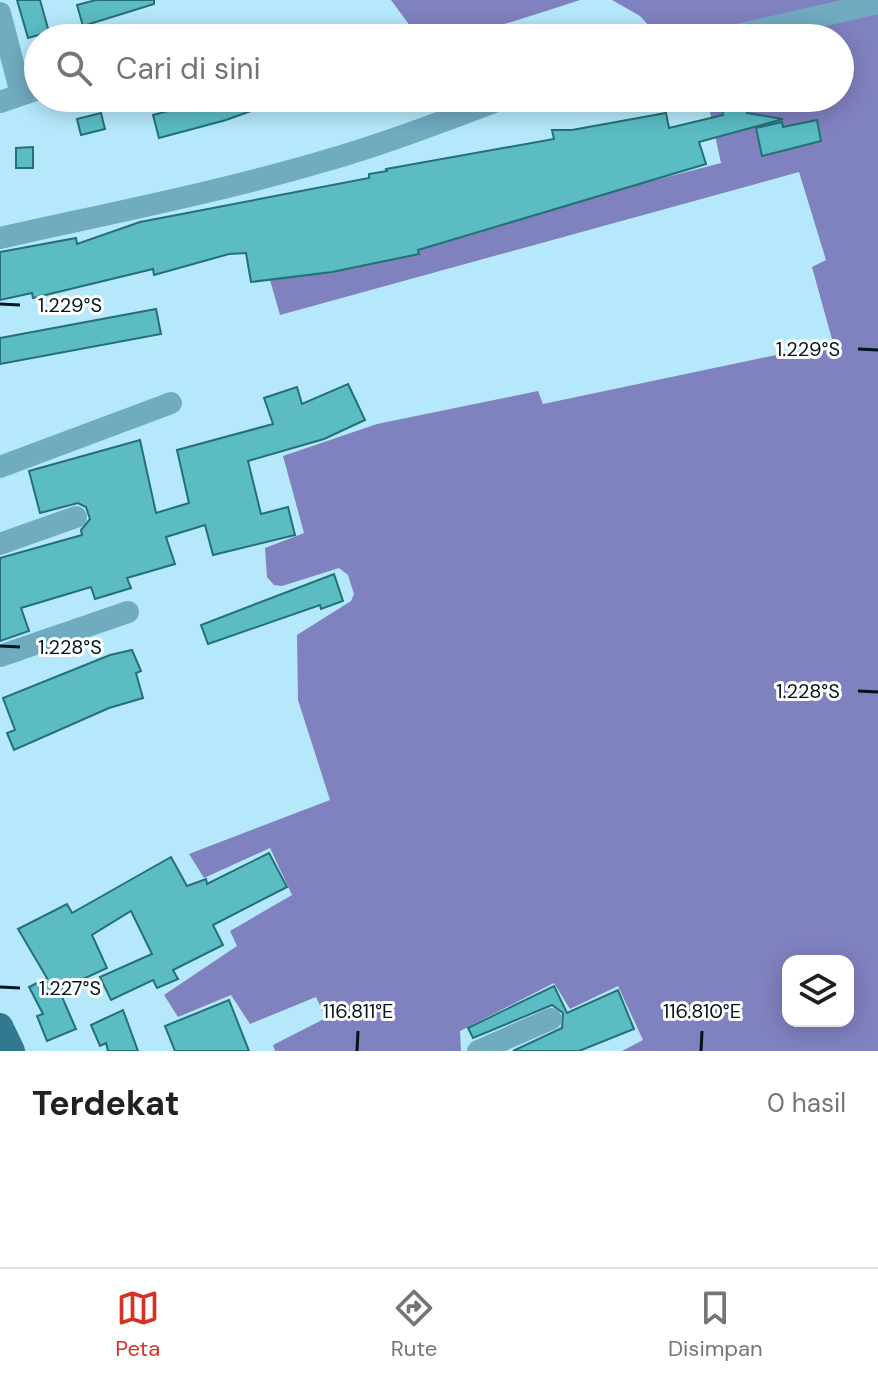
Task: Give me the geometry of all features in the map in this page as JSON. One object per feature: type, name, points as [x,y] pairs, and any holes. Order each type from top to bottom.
[{"type":"main road","points":[[0,1026],[12,1051]]},
{"type":"street","points":[[785,24],[878,3]]},
{"type":"street","points":[[0,13],[20,95]]},
{"type":"street","points":[[0,238],[319,163],[468,112]]},
{"type":"street","points":[[0,467],[171,403]]},
{"type":"street","points":[[0,544],[76,517]]},
{"type":"street","points":[[0,656],[128,612]]},
{"type":"street","points":[[478,1051],[551,1019]]},
{"type":"water","points":[[391,0],[580,0],[502,24],[409,24]]},
{"type":"water","points":[[612,0],[878,0],[878,1051],[622,1051],[643,1040],[618,986],[570,1009],[554,983],[460,1031],[461,1051],[275,1051],[273,1045],[326,1018],[316,997],[250,1024],[231,995],[178,1017],[164,995],[237,946],[230,931],[292,895],[270,848],[204,878],[189,854],[330,800],[298,700],[297,635],[351,601],[354,594],[348,575],[339,568],[282,586],[274,585],[267,577],[265,548],[304,533],[283,456],[377,424],[538,391],[543,404],[833,343],[812,267],[826,260],[799,172],[280,315],[270,280],[721,163],[710,112],[854,112],[854,24],[647,24],[640,16]]},
{"type":"building","points":[[17,0],[40,0],[47,24],[24,24]]},
{"type":"building","points":[[96,0],[154,0],[154,4],[89,24],[82,24],[77,5]]},
{"type":"building","points":[[164,112],[248,112],[159,138],[153,115]]},
{"type":"building","points":[[722,112],[747,112],[783,119],[699,142],[706,164],[418,250],[419,254],[332,272],[251,282],[246,253],[229,254],[154,275],[153,269],[33,298],[32,293],[0,300],[0,252],[76,238],[77,244],[140,222],[369,178],[369,174],[386,169],[554,139],[552,130],[572,130],[666,113],[669,128],[723,115]]},
{"type":"building","points":[[101,113],[105,129],[81,135],[77,119]]},
{"type":"building","points":[[817,120],[821,141],[762,156],[756,128],[782,122],[783,127]]},
{"type":"building","points":[[33,147],[33,168],[16,168],[16,148]]},
{"type":"building","points":[[156,309],[161,334],[0,364],[0,338]]},
{"type":"building","points":[[348,384],[365,420],[324,439],[248,461],[261,514],[288,507],[295,535],[213,555],[205,525],[166,537],[175,564],[127,578],[131,588],[95,599],[91,587],[21,608],[29,631],[0,641],[0,558],[82,535],[81,530],[90,519],[86,507],[78,503],[40,513],[29,471],[140,440],[156,513],[189,503],[177,450],[273,424],[264,398],[297,387],[302,404]]},
{"type":"building","points":[[334,574],[343,601],[321,609],[320,605],[208,644],[201,625]]},
{"type":"building","points":[[132,650],[141,671],[136,673],[143,698],[109,708],[14,750],[7,733],[15,730],[3,698],[110,655]]},
{"type":"building","points":[[269,853],[287,887],[213,925],[223,945],[173,970],[178,979],[157,988],[153,980],[111,1000],[100,977],[152,954],[131,911],[92,935],[107,968],[59,990],[76,1029],[47,1041],[37,1016],[43,1014],[29,987],[47,978],[18,929],[67,904],[72,913],[171,857],[187,886],[206,879],[207,884]]},
{"type":"building","points":[[554,986],[567,1013],[618,990],[634,1029],[579,1051],[513,1051],[562,1028],[563,1013],[552,1005],[473,1038],[468,1028]]},
{"type":"building","points":[[229,1000],[249,1051],[175,1051],[165,1026]]},
{"type":"building","points":[[123,1010],[138,1051],[108,1051],[106,1043],[100,1046],[91,1025]]}]
